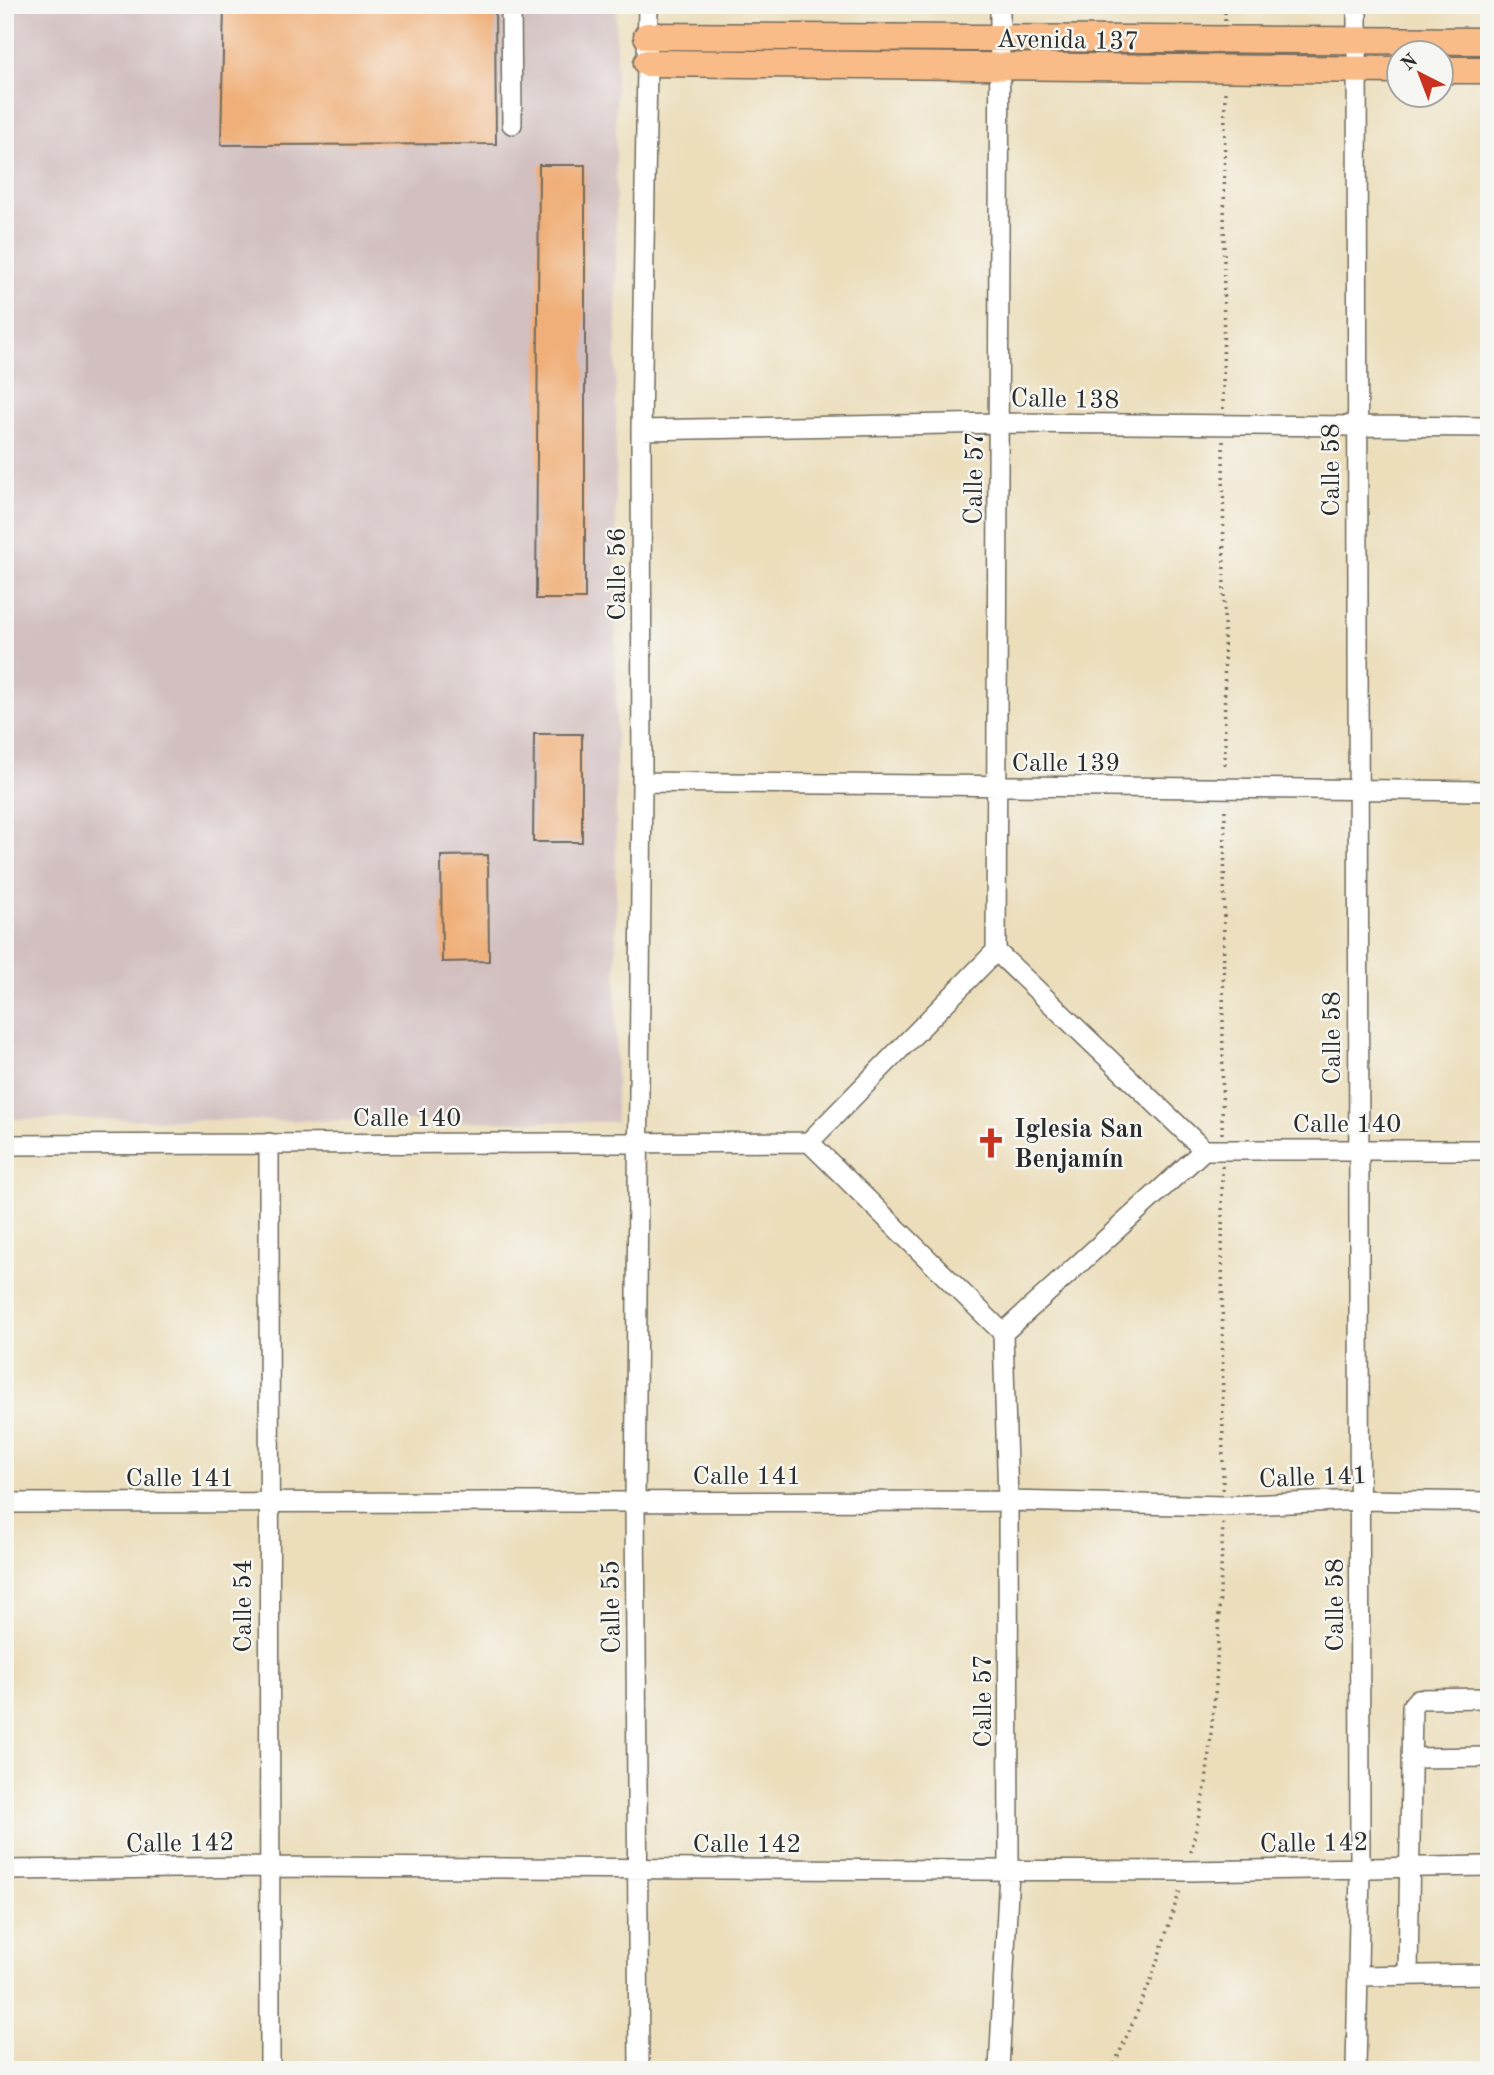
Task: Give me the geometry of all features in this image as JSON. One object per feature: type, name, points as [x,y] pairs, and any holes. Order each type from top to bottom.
[{"type":"main road","name":"Avenida 137","points":[[648,36],[1489,41]]},
{"type":"main road","name":"Avenida 137","points":[[647,63],[998,69],[1386,70]]},
{"type":"main road","points":[[1456,70],[1489,70]]},
{"type":"street","points":[[511,5],[512,124]]},
{"type":"street","name":"Calle 56","points":[[637,1143],[642,782],[641,430],[648,5]]},
{"type":"street","name":"Calle 57","points":[[996,951],[994,788],[1000,423],[1000,5]]},
{"type":"street","name":"Calle 58","points":[[1356,2070],[1360,1868],[1356,790],[1357,5]]},
{"type":"street","name":"Calle 138","points":[[641,430],[1000,423],[1489,427]]},
{"type":"street","name":"Calle 139","points":[[642,782],[994,788],[1489,791]]},
{"type":"street","points":[[996,951],[1213,1150],[1003,1333],[809,1142],[996,951]]},
{"type":"street","name":"Calle 140","points":[[5,1145],[809,1142]]},
{"type":"street","name":"Calle 54","points":[[269,1143],[271,2070]]},
{"type":"street","name":"Calle 55","points":[[637,1143],[635,1502],[640,1868],[639,2070]]},
{"type":"street","name":"Calle 140","points":[[1213,1150],[1489,1150]]},
{"type":"street","name":"Calle 57","points":[[999,2070],[1009,1871],[1008,1501],[1003,1333]]},
{"type":"street","name":"Calle 141","points":[[5,1503],[1008,1501],[1224,1506],[1360,1500],[1489,1502]]},
{"type":"street","points":[[1408,1975],[1412,1867],[1412,1706],[1418,1699],[1489,1698]]},
{"type":"street","points":[[1411,1758],[1489,1757]]},
{"type":"street","name":"Calle 142","points":[[5,1870],[269,1867],[1186,1871],[1489,1866]]},
{"type":"street","points":[[1358,1976],[1489,1974]]},
{"type":"path","points":[[1225,5],[1225,40]]},
{"type":"path","points":[[1112,2070],[1151,1980],[1186,1871],[1206,1783],[1216,1684],[1224,1506],[1213,1150],[1225,790],[1225,70]]},
{"type":"shaded area","points":[[5,5],[616,5],[616,1122],[5,1119]]},
{"type":"building","points":[[224,5],[495,5],[496,144],[221,145]]},
{"type":"building","points":[[539,165],[585,165],[585,599],[536,599]]},
{"type":"building","points":[[534,734],[582,734],[582,842],[533,842]]},
{"type":"building","points":[[488,855],[489,961],[442,962],[441,856]]},
{"type":"place","name":"Iglesia San Benjamín","points":[[991,1143]]}]
